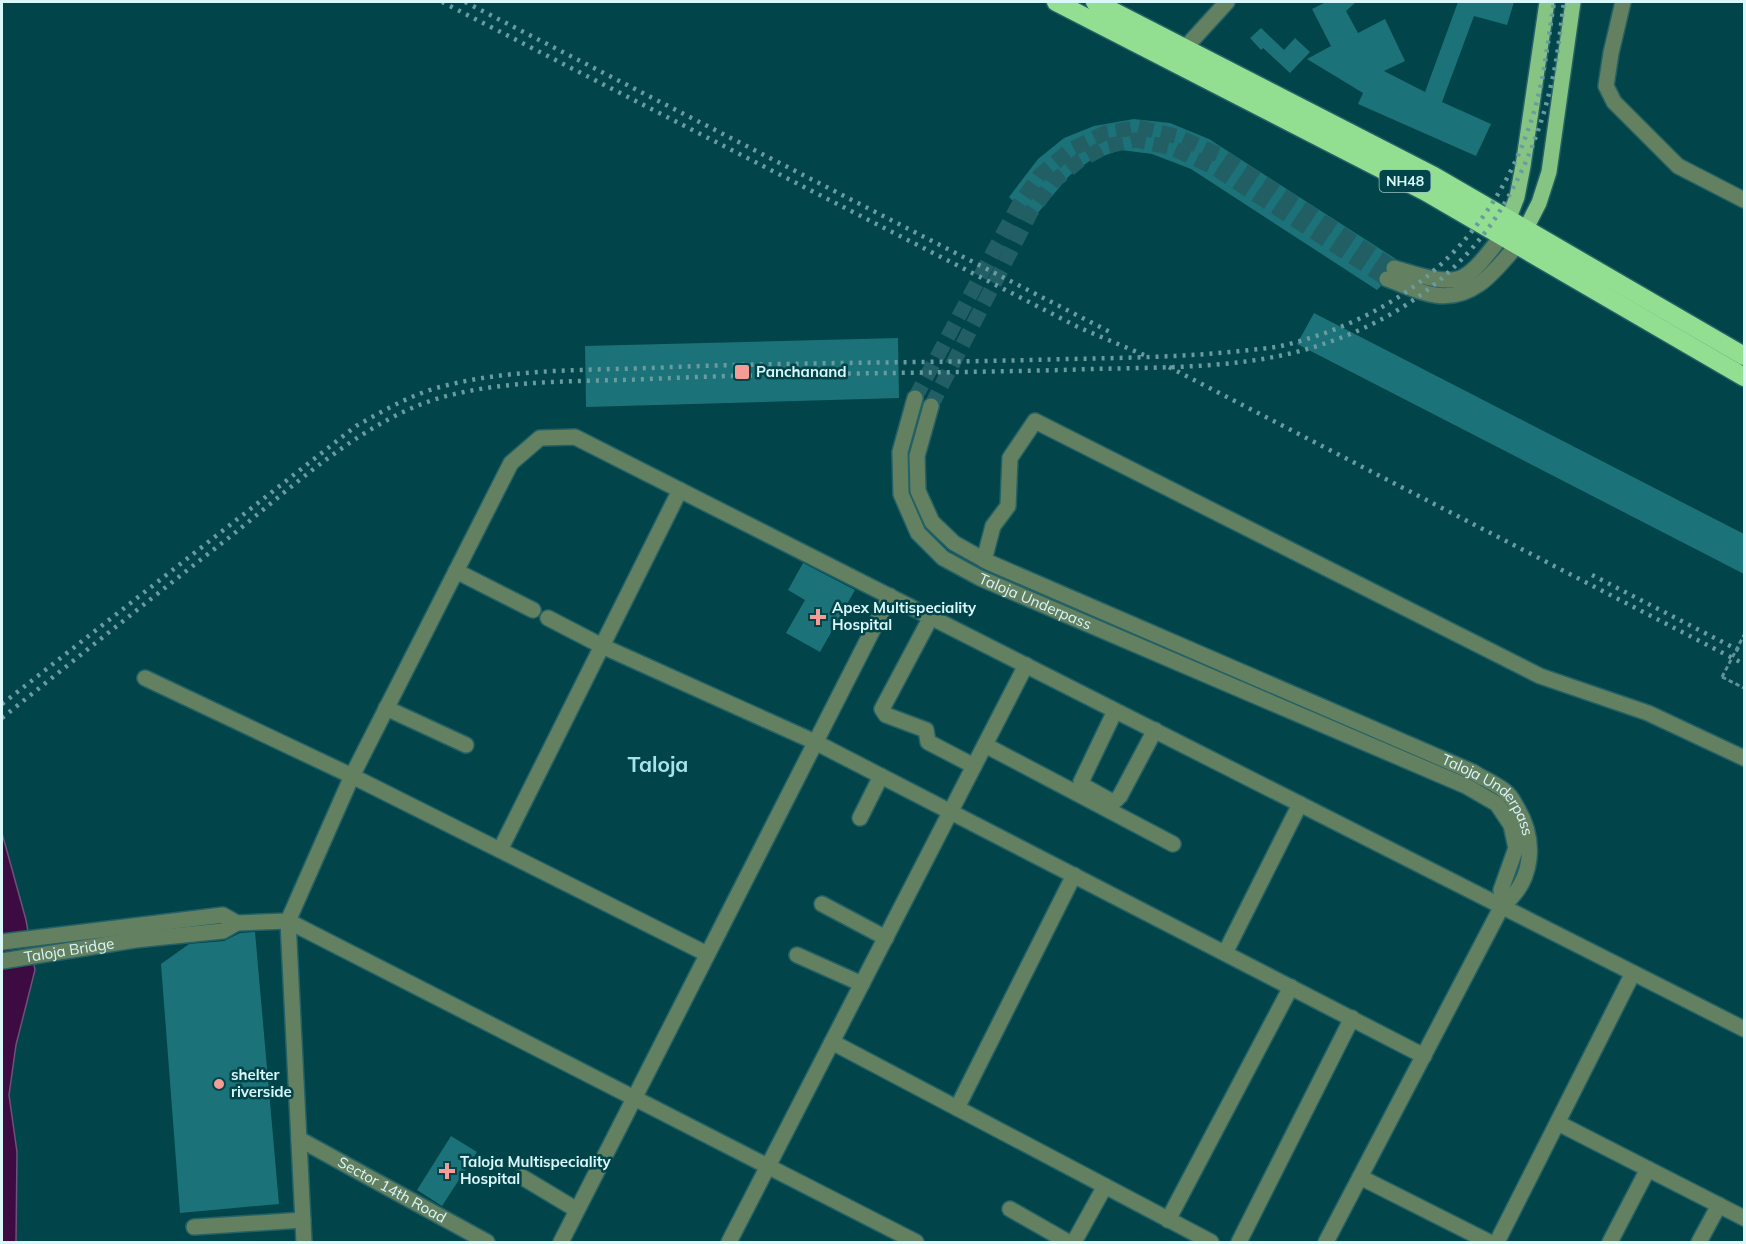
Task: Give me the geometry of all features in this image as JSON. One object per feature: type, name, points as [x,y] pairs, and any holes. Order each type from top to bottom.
[{"type":"highway","name":"NH48","points":[[1056,2],[1426,192],[1514,233],[1744,357]]},
{"type":"highway","name":"NH48","points":[[1095,2],[1434,177],[1514,233],[1744,377]]},
{"type":"main road","points":[[1514,233],[1517,197],[1547,2]]},
{"type":"main road","points":[[1514,233],[1539,203],[1549,172],[1574,2]]},
{"type":"street","points":[[1185,48],[1227,2]]},
{"type":"street","points":[[1623,2],[1611,52],[1606,86],[1614,102],[1678,166],[1744,200]]},
{"type":"street","points":[[1390,273],[1433,295],[1453,296],[1474,289],[1494,272],[1514,233]]},
{"type":"street","name":"Taloja Underpass","points":[[915,398],[900,452],[901,494],[918,533],[943,558],[980,578],[1466,786],[1497,804],[1510,825],[1516,848],[1501,890],[1502,906]]},
{"type":"street","name":"Taloja Underpass","points":[[931,406],[917,456],[918,491],[932,522],[954,543],[984,560],[1473,772],[1508,794],[1524,820],[1531,851],[1524,877],[1515,896],[1502,906]]},
{"type":"street","points":[[984,560],[993,526],[1008,506],[1010,459],[1035,421],[1540,676],[1648,713],[1744,758]]},
{"type":"street","points":[[304,1242],[288,921],[352,776],[511,463],[540,438],[575,437],[1744,1029]]},
{"type":"street","points":[[500,850],[680,490]]},
{"type":"street","points":[[456,571],[533,610]]},
{"type":"street","points":[[561,1242],[890,596]]},
{"type":"street","points":[[931,617],[882,710],[885,715],[926,730],[928,742],[974,766]]},
{"type":"street","points":[[548,618],[602,646],[815,742],[1424,1056]]},
{"type":"street","points":[[729,1242],[1026,665]]},
{"type":"street","points":[[145,678],[352,776],[707,954]]},
{"type":"street","points":[[386,708],[466,745]]},
{"type":"street","points":[[1115,711],[1081,782],[1111,801],[1115,801],[1120,796],[1155,730]]},
{"type":"street","points":[[985,745],[1173,844]]},
{"type":"street","points":[[860,818],[881,776]]},
{"type":"street","points":[[1225,953],[1300,804]]},
{"type":"street","points":[[957,1108],[1074,875]]},
{"type":"street","points":[[822,904],[886,938]]},
{"type":"street","points":[[1326,1242],[1502,906]]},
{"type":"street","points":[[135,933],[223,931],[237,923],[288,921],[914,1242]]},
{"type":"street","name":"Taloja Bridge","points":[[2,942],[135,933]]},
{"type":"street","name":"Taloja Bridge","points":[[2,961],[135,933]]},
{"type":"street","points":[[797,955],[862,984]]},
{"type":"street","points":[[1497,1242],[1633,973]]},
{"type":"street","points":[[1168,1220],[1291,987]]},
{"type":"street","points":[[1239,1242],[1352,1018]]},
{"type":"street","points":[[832,1042],[1211,1242]]},
{"type":"street","points":[[1558,1123],[1744,1218]]},
{"type":"street","name":"Sector 14th Road","points":[[299,1139],[487,1242]]},
{"type":"street","points":[[1610,1242],[1648,1169]]},
{"type":"street","points":[[522,1176],[578,1209]]},
{"type":"street","points":[[1360,1177],[1489,1242]]},
{"type":"street","points":[[1074,1242],[1105,1186]]},
{"type":"street","points":[[1699,1242],[1719,1205]]},
{"type":"street","points":[[1010,1209],[1068,1242]]},
{"type":"street","points":[[194,1227],[303,1220]]},
{"type":"path","points":[[1744,635],[1722,677],[1744,688]]},
{"type":"shaded area","points":[[2,833],[26,920],[35,970],[16,1045],[9,1095],[17,1152],[16,1242],[2,1242]]},
{"type":"building","points":[[1326,2],[1356,2],[1346,11],[1358,33],[1385,19],[1405,61],[1384,71],[1425,92],[1458,2],[1514,2],[1507,25],[1474,16],[1442,102],[1491,124],[1476,156],[1358,104],[1363,93],[1307,59],[1331,46],[1312,9]]},
{"type":"building","points":[[1261,28],[1284,50],[1295,38],[1310,52],[1290,73],[1250,38]]},
{"type":"building","points":[[1134,119],[1170,123],[1209,139],[1396,259],[1388,261],[1384,270],[1378,275],[1381,286],[1377,290],[1191,169],[1152,154],[1121,150],[1091,160],[1069,176],[1037,214],[1018,206],[1009,197],[1038,159],[1064,138],[1094,126]]},
{"type":"building","points":[[1314,313],[1744,534],[1744,574],[1297,344]]},
{"type":"building","name":"Panchanand","points":[[898,338],[899,398],[586,407],[585,346]]},
{"type":"building","name":"Apex Multispeciality Hospital","points":[[803,563],[855,590],[820,652],[786,633],[805,600],[788,590]]},
{"type":"building","name":"shelter riverside","points":[[255,932],[279,1204],[180,1213],[161,964],[189,944],[224,941],[240,933]]},
{"type":"building","name":"Taloja Multispeciality Hospital","points":[[451,1136],[477,1152],[442,1206],[417,1190]]},
{"type":"tunnel","points":[[915,398],[1018,206],[1040,175],[1070,150],[1105,133],[1138,127],[1179,137],[1220,155],[1394,268]]},
{"type":"tunnel","points":[[931,406],[1031,212],[1053,182],[1079,161],[1107,146],[1136,140],[1172,148],[1213,167],[1387,279]]},
{"type":"railway","points":[[442,2],[1080,328],[1144,355]]},
{"type":"railway","points":[[465,2],[1110,332]]},
{"type":"railway","points":[[2,704],[356,426],[429,390],[497,376],[555,371],[771,364],[1130,358],[1211,354],[1281,346],[1337,329],[1389,303],[1436,269],[1457,249],[1488,210],[1509,175],[1532,118],[1542,79],[1554,2]]},
{"type":"railway","points":[[2,718],[331,456],[386,421],[414,407],[443,397],[493,387],[571,381],[1211,365],[1298,352],[1374,323],[1397,311],[1439,281],[1476,244],[1502,207],[1528,157],[1541,121],[1555,64],[1564,2]]},
{"type":"railway","points":[[1169,367],[1744,664]]},
{"type":"railway","points":[[1592,575],[1744,653]]},
{"type":"place","name":"Panchanand","points":[[742,372]]},
{"type":"place","name":"Apex Multispeciality Hospital","points":[[818,617]]},
{"type":"place","name":"shelter riverside","points":[[219,1084]]},
{"type":"place","name":"Taloja Multispeciality Hospital","points":[[447,1171]]},
{"type":"district","name":"Taloja","points":[[658,765]]}]
